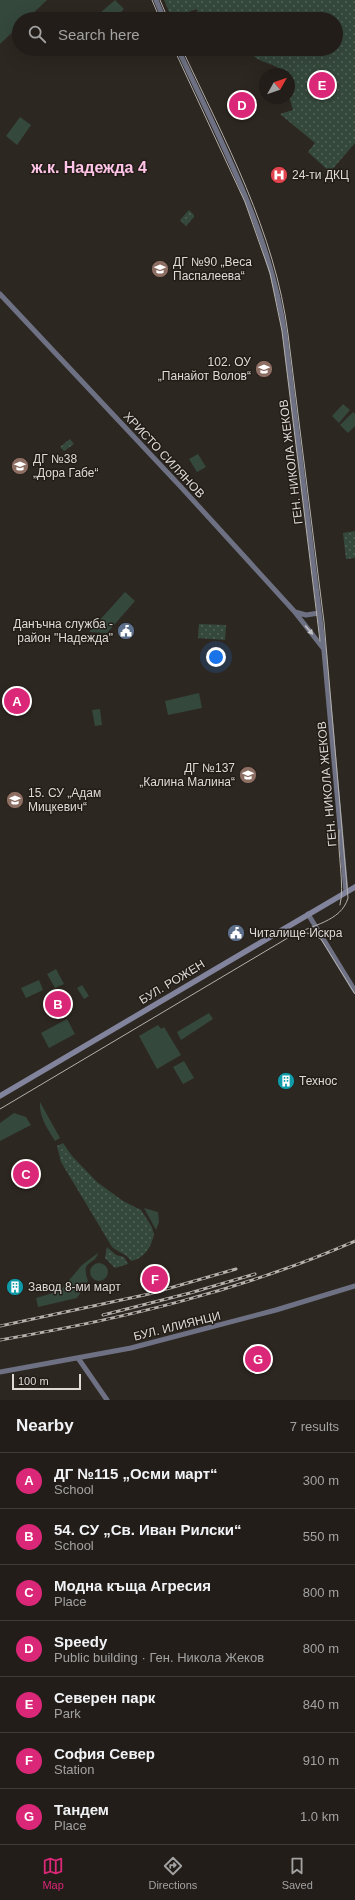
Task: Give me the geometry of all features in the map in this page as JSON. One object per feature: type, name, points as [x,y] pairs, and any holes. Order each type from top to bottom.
[{"type":"main road","name":"БУЛ. РОЖЕН","points":[[0,1096],[355,887]]},
{"type":"street","points":[[156,0],[161,12]]},
{"type":"street","name":"ГЕН. НИКОЛА ЖЕКОВ","points":[[181,56],[248,201],[275,280],[285,335],[324,648],[346,892]]},
{"type":"street","name":"ХРИСТО СИЛЯНОВ","points":[[0,294],[294,612],[324,648]]},
{"type":"street","points":[[294,612],[306,615],[319,613]]},
{"type":"street","points":[[308,914],[355,991]]},
{"type":"street","name":"БУЛ. ИЛИЯНЦИ","points":[[0,1372],[131,1348],[194,1332],[355,1286]]},
{"type":"street","points":[[78,1358],[107,1400]]},
{"type":"green space","points":[[0,0],[47,0],[34,12],[12,12],[12,33],[0,44]]},
{"type":"green space","points":[[115,0],[124,9],[121,12],[101,12]]},
{"type":"green space","points":[[164,0],[355,0],[355,143],[330,172],[308,152],[315,143],[280,114],[293,110],[291,104],[295,104],[295,68],[278,68],[253,56],[343,56],[343,12],[198,12],[196,9],[189,12],[169,12]]},
{"type":"green space","points":[[20,117],[31,125],[17,145],[6,136]]},
{"type":"green space","points":[[189,210],[194,217],[186,226],[180,220]]},
{"type":"green space","points":[[343,404],[350,410],[339,423],[332,416]]},
{"type":"green space","points":[[353,412],[355,414],[355,426],[348,433],[340,425]]},
{"type":"green space","points":[[70,439],[74,444],[64,451],[60,447]]},
{"type":"green space","points":[[198,454],[206,467],[197,472],[189,459]]},
{"type":"green space","points":[[355,531],[355,558],[346,559],[343,533]]},
{"type":"green space","points":[[125,592],[135,601],[107,633],[89,632]]},
{"type":"green space","points":[[199,624],[226,625],[225,640],[198,638]]},
{"type":"green space","points":[[199,693],[202,708],[168,715],[165,701]]},
{"type":"green space","points":[[100,709],[102,725],[95,726],[92,710]]},
{"type":"green space","points":[[56,969],[64,984],[55,988],[47,974]]},
{"type":"green space","points":[[39,980],[43,990],[26,998],[21,988]]},
{"type":"green space","points":[[82,985],[89,996],[84,999],[77,988]]},
{"type":"green space","points":[[209,1013],[213,1019],[181,1040],[177,1032]]},
{"type":"green space","points":[[67,1019],[75,1034],[49,1048],[41,1033]]},
{"type":"green space","points":[[158,1025],[161,1029],[164,1027],[181,1055],[157,1069],[139,1036]]},
{"type":"green space","points":[[184,1061],[194,1078],[183,1084],[173,1067]]},
{"type":"green space","points":[[40,1102],[60,1138],[55,1141],[42,1118]]},
{"type":"green space","points":[[14,1113],[26,1117],[31,1125],[0,1141],[0,1123]]},
{"type":"green space","points":[[63,1143],[72,1156],[97,1182],[123,1201],[141,1210],[152,1227],[154,1235],[149,1248],[140,1258],[131,1261],[127,1256],[112,1247],[61,1162],[57,1146]]},
{"type":"green space","points":[[144,1208],[158,1212],[159,1222],[156,1230]]},
{"type":"green space","points":[[107,1247],[116,1255],[124,1257],[128,1264],[115,1268],[105,1258]]},
{"type":"green space","points":[[98,1253],[94,1260],[87,1266],[86,1274],[88,1281],[77,1298],[38,1307],[36,1298],[60,1291],[82,1265]]},
{"type":"green space","points":[[99,1263],[105,1266],[108,1272],[105,1278],[99,1281],[93,1278],[90,1272],[93,1266]]},
{"type":"tram line","points":[[152,0],[157,12]]},
{"type":"tram line","points":[[160,0],[165,12]]},
{"type":"tram line","points":[[177,56],[245,202],[270,273],[282,331],[320,641]]},
{"type":"tram line","points":[[0,1109],[291,936],[332,918],[339,913],[348,898],[324,622],[288,334],[281,296],[272,259],[260,223],[231,153],[185,56]]},
{"type":"tram line","points":[[339,830],[342,888],[340,905]]},
{"type":"tram line","points":[[302,932],[311,934],[321,939],[355,994]]},
{"type":"railway","points":[[0,1340],[136,1313],[225,1289],[269,1275],[355,1241]]},
{"type":"railway","points":[[0,1326],[149,1294],[236,1269]]},
{"type":"railway","points":[[103,1315],[190,1293],[255,1274]]},
{"type":"place","name":"Северен парк","points":[[322,85]]},
{"type":"place","name":"Speedy","points":[[242,105]]},
{"type":"place","name":"24-ти ДКЦ","points":[[279,175]]},
{"type":"place","name":"ДГ №90 „Веса Паспалеева“","points":[[160,269]]},
{"type":"place","name":"102. ОУ „Панайот Волов“","points":[[264,369]]},
{"type":"place","name":"ДГ №38 „Дора Габе“","points":[[20,466]]},
{"type":"place","name":"Данъчна служба - район \"Надежда\"","points":[[126,631]]},
{"type":"place","name":"ДГ №115 „Осми март“","points":[[17,701]]},
{"type":"place","name":"ДГ №137 „Калина Малина“","points":[[248,775]]},
{"type":"place","name":"15. СУ „Адам Мицкевич“","points":[[15,800]]},
{"type":"place","name":"Читалище Искра","points":[[236,933]]},
{"type":"place","name":"54. СУ „Св. Иван Рилски“","points":[[58,1004]]},
{"type":"place","name":"Технос","points":[[286,1081]]},
{"type":"place","name":"Модна къща Агресия","points":[[26,1174]]},
{"type":"place","name":"София Север","points":[[155,1279]]},
{"type":"place","name":"Завод 8-ми март","points":[[15,1287]]},
{"type":"place","name":"Тандем","points":[[258,1359]]},
{"type":"district","name":"ж.к. Надежда 4","points":[[89,167]]}]
